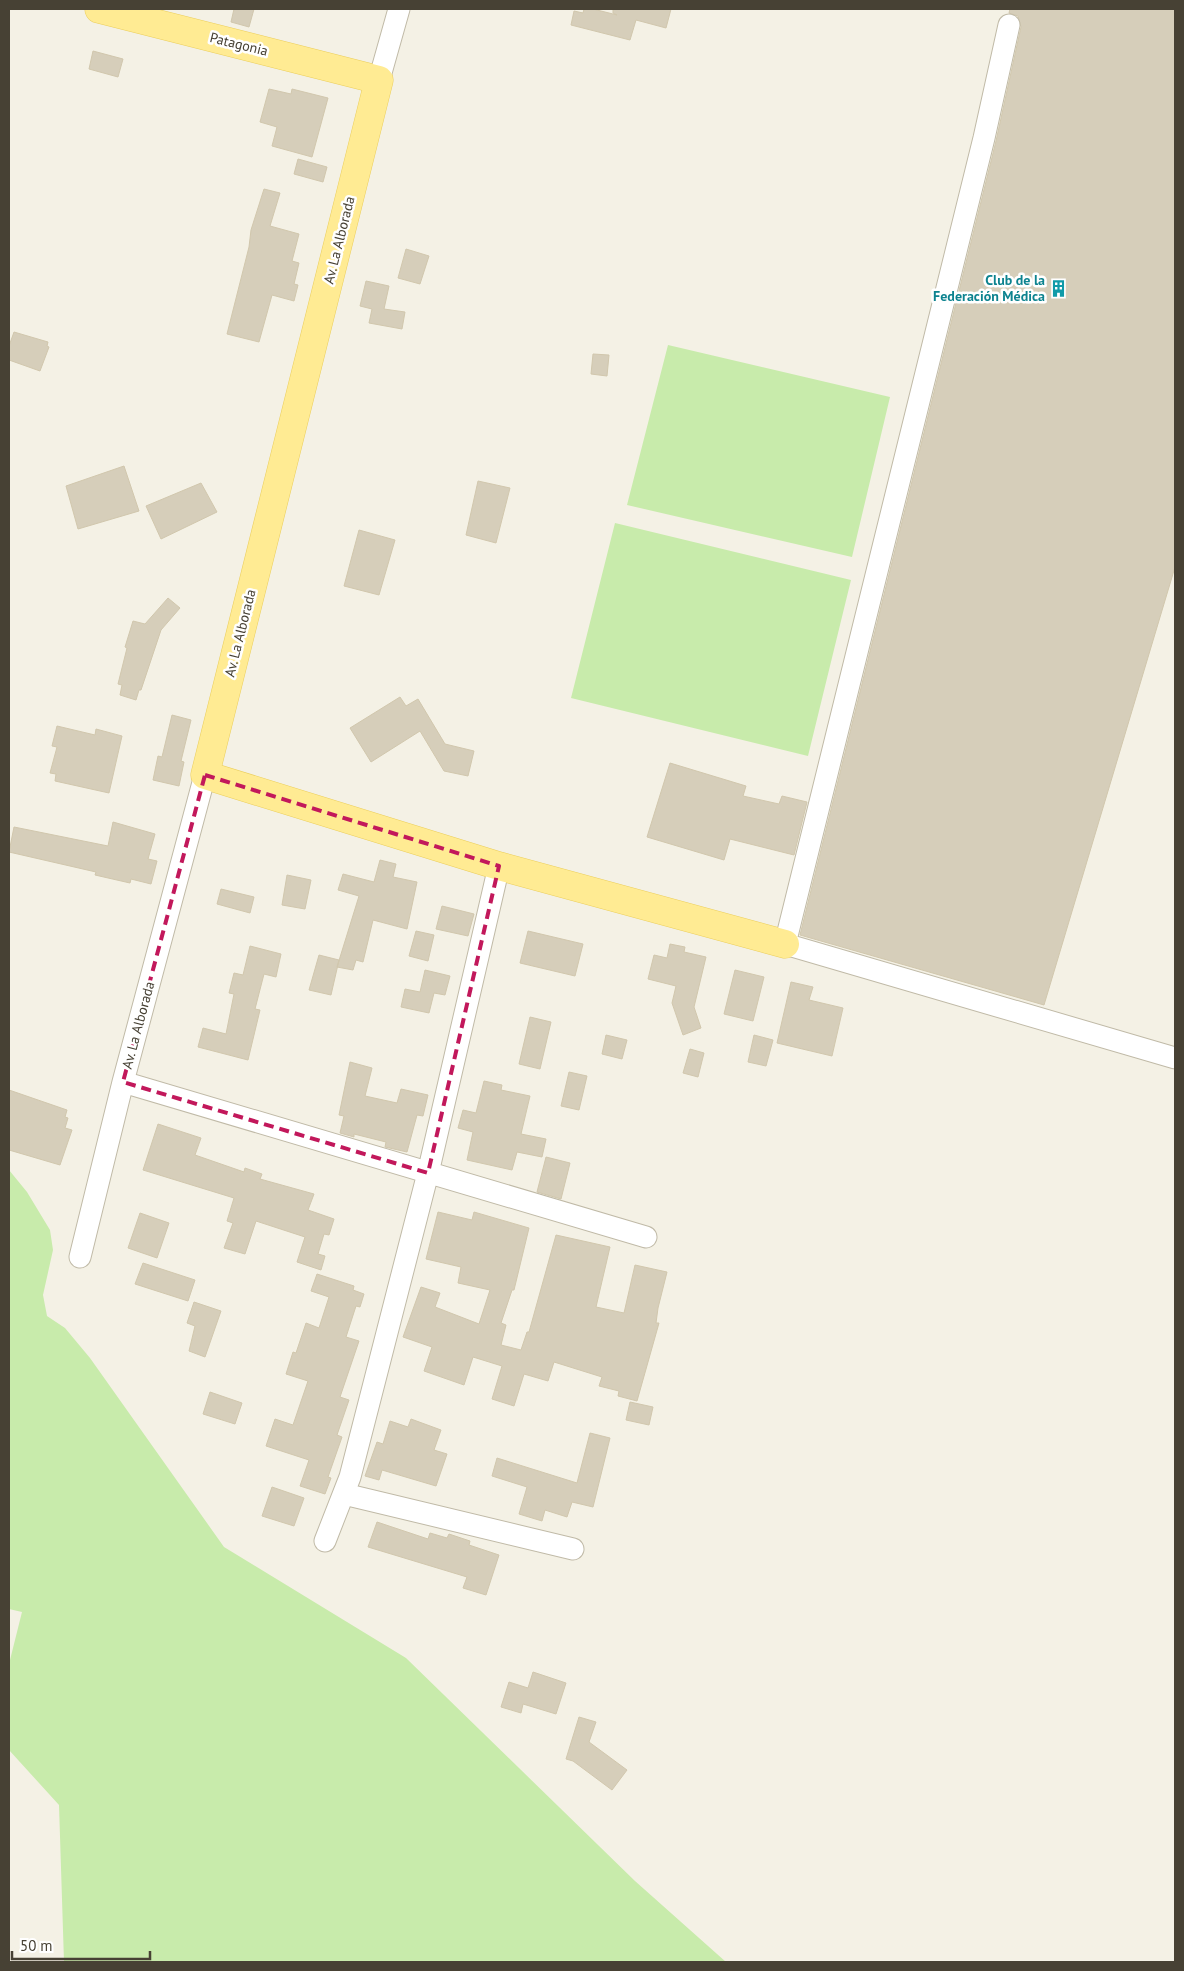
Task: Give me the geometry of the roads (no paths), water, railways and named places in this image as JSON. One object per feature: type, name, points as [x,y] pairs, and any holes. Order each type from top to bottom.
[{"type":"main road","name":"Patagonia","points":[[99,9],[378,80]]},
{"type":"main road","name":"Av. La Alborada","points":[[205,775],[378,80]]},
{"type":"main road","points":[[205,775],[500,866],[785,944]]},
{"type":"street","name":"Av. La Alborada","points":[[378,80],[399,9]]},
{"type":"street","points":[[1009,25],[980,157],[785,944],[1175,1058]]},
{"type":"street","name":"Av. La Alborada","points":[[80,1257],[123,1082],[205,775]]},
{"type":"street","points":[[325,1541],[344,1494],[428,1173],[500,866]]},
{"type":"street","points":[[123,1082],[646,1237]]},
{"type":"street","points":[[344,1494],[574,1549]]},
{"type":"place","name":"Club de la Federación Médica","points":[[1059,288]]}]
